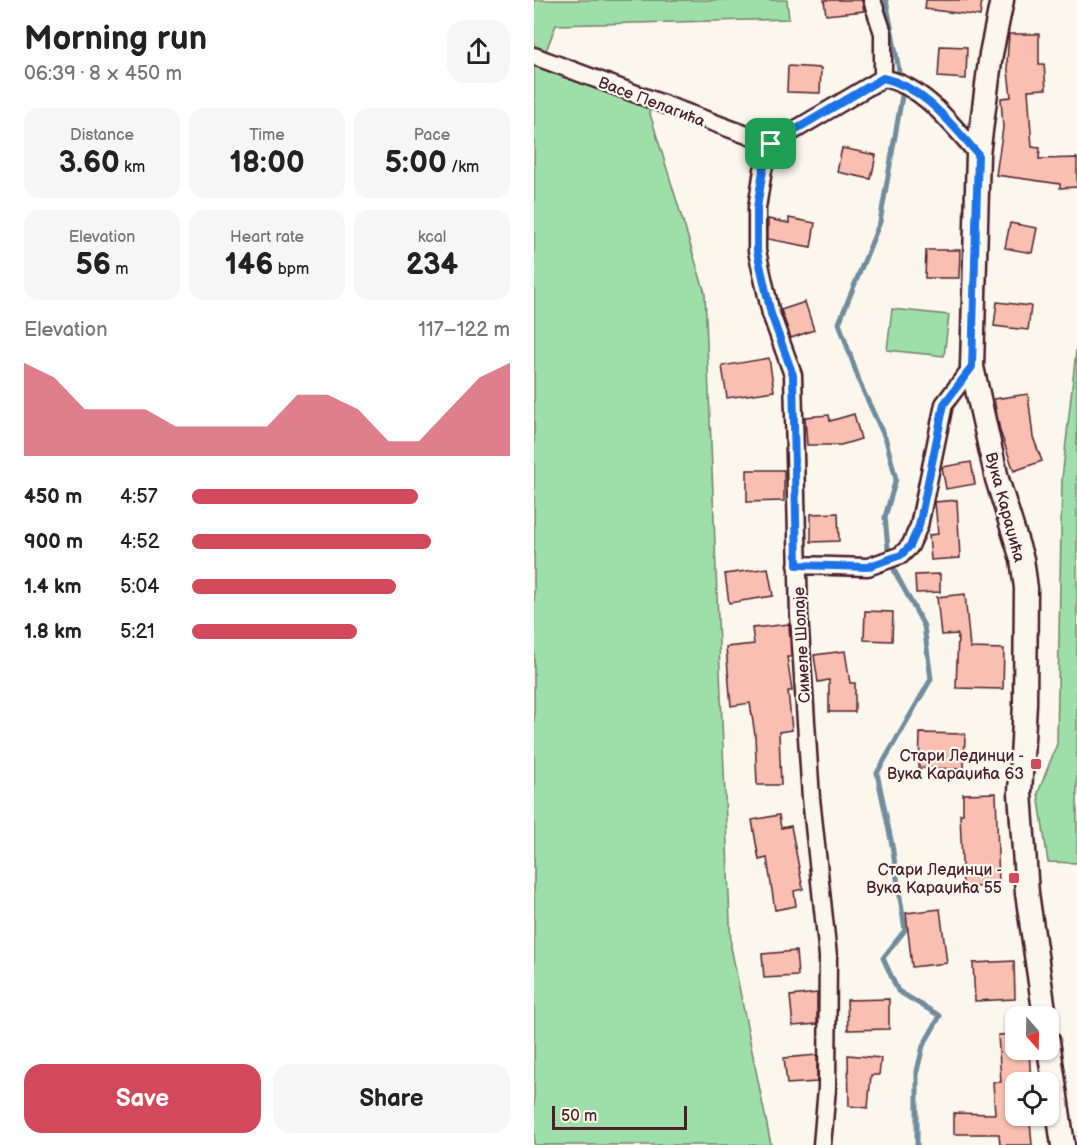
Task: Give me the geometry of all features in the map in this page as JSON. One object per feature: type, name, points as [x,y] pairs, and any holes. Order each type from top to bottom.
[{"type":"street","points":[[872,0],[884,33],[883,78]]},
{"type":"street","name":"Вука Караџића","points":[[1002,0],[991,54],[978,154],[972,367],[997,479],[1022,559],[1026,588],[1025,704],[1020,793],[1027,893],[1043,1006]]},
{"type":"street","name":"Васе Пелагића","points":[[534,56],[771,144]]},
{"type":"street","points":[[771,144],[883,78]]},
{"type":"street","points":[[883,78],[913,90],[931,104],[978,154]]},
{"type":"street","name":"Симеле Шолаје","points":[[771,144],[763,170],[757,208],[757,251],[771,314],[793,375],[797,565],[811,798],[828,956],[827,1088],[822,1145]]},
{"type":"street","points":[[797,565],[867,567],[901,555],[910,546],[919,526],[944,404],[972,367]]},
{"type":"street","points":[[1051,1060],[1063,1145]]},
{"type":"green space","points":[[534,0],[787,0],[789,19],[556,25],[540,66],[647,104],[705,293],[731,947],[771,1145],[534,1145]]},
{"type":"green space","points":[[892,309],[949,315],[944,356],[887,350]]},
{"type":"green space","points":[[1077,342],[1077,863],[1048,862],[1038,793],[1057,744],[1062,479]]},
{"type":"building","points":[[824,0],[862,0],[864,11],[826,15]]},
{"type":"building","points":[[926,0],[982,0],[980,16],[925,9]]},
{"type":"building","points":[[1009,34],[1039,34],[1039,64],[1044,64],[1046,89],[1028,90],[1032,147],[1040,148],[1039,159],[1077,158],[1077,187],[1060,188],[1060,184],[996,175],[1003,128],[1001,98],[1011,97],[1007,62]]},
{"type":"building","points":[[940,46],[967,47],[966,79],[938,77]]},
{"type":"building","points":[[788,66],[821,68],[820,93],[787,92]]},
{"type":"building","points":[[842,148],[876,155],[871,179],[837,172]]},
{"type":"building","points":[[789,218],[815,223],[811,247],[768,239],[768,219],[789,223]]},
{"type":"building","points":[[1010,223],[1037,228],[1032,253],[1005,248]]},
{"type":"building","points":[[926,250],[960,250],[959,278],[925,278]]},
{"type":"building","points":[[805,302],[814,330],[791,338],[781,310]]},
{"type":"building","points":[[997,302],[1031,306],[1028,330],[994,326]]},
{"type":"building","points":[[769,358],[774,391],[727,398],[722,366]]},
{"type":"building","points":[[1028,394],[1033,437],[1042,461],[1014,471],[1000,431],[994,399]]},
{"type":"building","points":[[854,414],[861,439],[841,445],[807,445],[805,417],[829,415],[830,421]]},
{"type":"building","points":[[971,462],[975,484],[946,489],[942,467]]},
{"type":"building","points":[[747,470],[784,470],[784,501],[747,502]]},
{"type":"building","points":[[957,500],[960,558],[931,560],[929,535],[938,534],[935,502]]},
{"type":"building","points":[[838,513],[839,541],[811,542],[811,514]]},
{"type":"building","points":[[768,568],[773,596],[729,603],[725,574]]},
{"type":"building","points":[[940,574],[940,592],[916,593],[915,575]]},
{"type":"building","points":[[965,594],[970,648],[1004,649],[1003,689],[956,688],[958,634],[941,635],[937,597]]},
{"type":"building","points":[[865,611],[893,612],[892,641],[864,640]]},
{"type":"building","points":[[789,624],[791,657],[787,657],[792,691],[788,691],[792,730],[779,732],[781,785],[757,785],[755,735],[750,703],[731,706],[726,647],[754,644],[752,628]]},
{"type":"building","points":[[845,651],[850,683],[855,683],[855,712],[829,712],[829,680],[818,682],[814,655]]},
{"type":"building","points":[[920,733],[965,734],[964,769],[919,768]]},
{"type":"building","points":[[996,793],[999,885],[963,888],[960,814],[963,814],[963,794]]},
{"type":"building","points":[[779,815],[781,828],[791,826],[803,889],[794,891],[796,906],[775,910],[767,858],[759,860],[752,820]]},
{"type":"building","points":[[940,909],[947,963],[912,967],[906,913]]},
{"type":"building","points":[[796,951],[798,976],[764,978],[762,954]]},
{"type":"building","points":[[1014,961],[1015,999],[975,1001],[973,963]]},
{"type":"building","points":[[817,993],[817,1024],[793,1026],[790,996]]},
{"type":"building","points":[[889,999],[889,1029],[848,1030],[847,1000]]},
{"type":"building","points":[[998,1035],[1005,1035],[1005,1060],[1030,1060],[1030,1072],[1005,1072],[1005,1126],[1030,1126],[1032,1145],[1000,1145],[999,1134],[954,1134],[954,1113],[995,1114],[993,1082],[1001,1082]]},
{"type":"building","points":[[817,1055],[817,1082],[787,1084],[784,1058]]},
{"type":"building","points":[[848,1055],[881,1058],[879,1075],[871,1075],[868,1108],[849,1106]]},
{"type":"waterway","points":[[886,0],[899,70]]},
{"type":"waterway","points":[[902,96],[880,222],[839,323],[861,386],[886,440],[896,479],[885,517],[888,548],[895,572],[924,626],[931,679],[877,773],[892,845],[905,930],[883,958],[898,991],[940,1016],[923,1046],[917,1071],[917,1145]]},
{"type":"place","name":"Стари Лединци - Вука Караџића 63","points":[[1036,764]]},
{"type":"place","name":"Стари Лединци - Вука Караџића 55","points":[[1014,878]]},
{"type":"route","points":[[883,78],[893,80],[913,90],[931,104],[978,154],[972,367],[944,404],[919,526],[910,546],[901,555],[867,567],[797,565],[793,375],[771,314],[757,251],[757,208],[763,170],[771,144],[883,78]]}]
